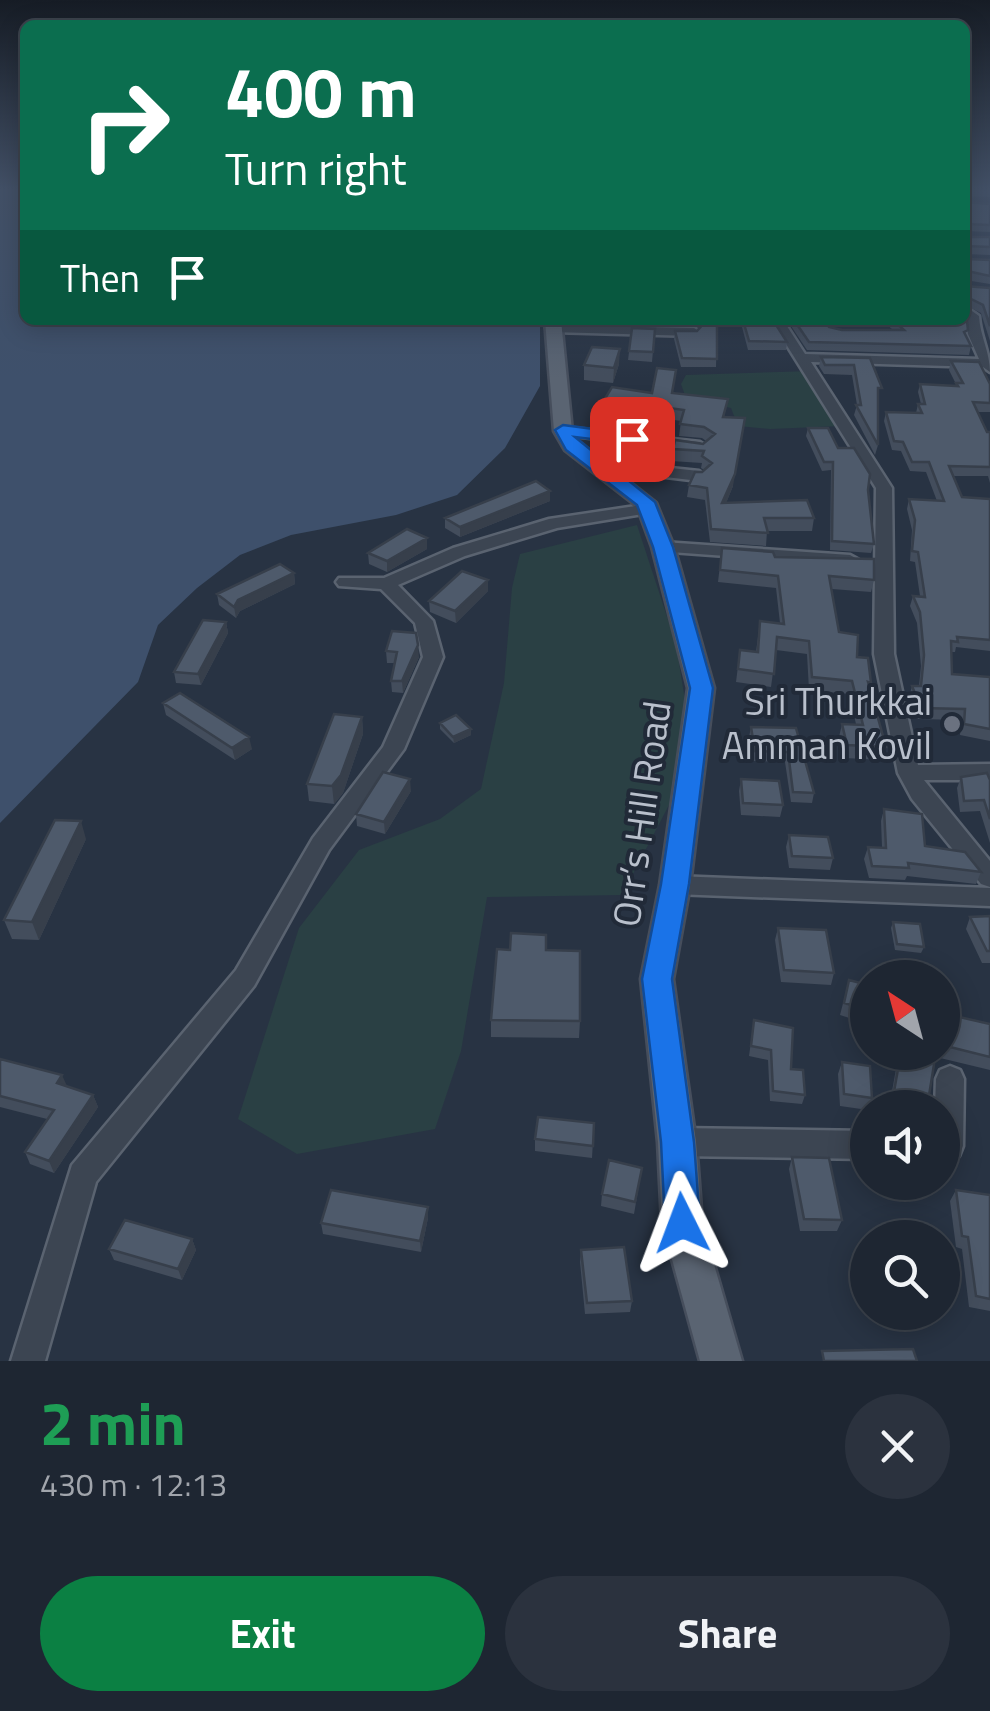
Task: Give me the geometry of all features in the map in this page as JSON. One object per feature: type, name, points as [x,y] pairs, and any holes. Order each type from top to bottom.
[{"type":"main road","points":[[552,325],[563,430],[572,446],[649,508]]},
{"type":"main road","name":"Orr’s Hill Road","points":[[649,508],[701,688],[675,884],[657,979],[678,1142],[682,1223],[721,1361]]},
{"type":"street","points":[[799,358],[989,364],[970,321]]},
{"type":"street","points":[[570,325],[694,332]]},
{"type":"street","points":[[780,325],[799,358],[813,371],[842,426],[884,488],[884,654],[909,774],[920,794],[990,878]]},
{"type":"street","points":[[563,430],[702,447]]},
{"type":"street","points":[[595,465],[699,476]]},
{"type":"street","points":[[345,582],[386,584],[460,552],[555,523],[649,508]]},
{"type":"street","points":[[663,547],[885,563]]},
{"type":"street","points":[[28,1361],[84,1175],[246,978],[321,844],[393,749],[432,657],[424,621],[386,584]]},
{"type":"street","points":[[909,774],[990,772]]},
{"type":"street","points":[[675,884],[990,897]]},
{"type":"street","points":[[950,1079],[950,1090]]},
{"type":"street","points":[[678,1142],[850,1145]]},
{"type":"green space","points":[[813,371],[842,426],[738,426],[731,408],[686,398],[681,384],[686,375]]},
{"type":"green space","points":[[637,525],[676,644],[694,757],[622,895],[487,897],[461,1051],[435,1129],[297,1154],[238,1119],[299,928],[359,850],[440,819],[481,789],[504,683],[512,588],[520,554]]},
{"type":"water","points":[[0,252],[20,252],[20,325],[540,325],[540,386],[505,448],[457,495],[396,515],[291,535],[240,555],[158,625],[138,682],[0,823]]},
{"type":"building","points":[[970,259],[990,260],[990,276],[970,272]]},
{"type":"building","points":[[970,286],[990,288],[990,326],[983,305],[970,298]]},
{"type":"building","points":[[702,325],[717,325],[717,359],[682,358],[675,331],[697,331]]},
{"type":"building","points":[[744,325],[776,325],[787,342],[749,341]]},
{"type":"building","points":[[797,325],[828,325],[842,330],[904,330],[898,325],[967,325],[964,332],[971,346],[809,342]]},
{"type":"building","points":[[632,328],[655,329],[653,352],[629,351]]},
{"type":"building","points":[[592,347],[620,349],[614,368],[584,365]]},
{"type":"building","points":[[821,357],[870,358],[882,388],[878,388],[878,445],[856,405],[861,405],[854,365],[825,365]]},
{"type":"building","points":[[951,361],[979,362],[990,384],[990,403],[973,402],[990,432],[990,467],[949,466],[962,497],[990,499],[990,640],[957,637],[958,642],[951,641],[952,674],[990,677],[990,729],[964,724],[965,709],[921,708],[912,686],[921,686],[924,655],[920,612],[913,596],[925,597],[918,552],[912,551],[915,520],[909,499],[944,501],[929,462],[912,462],[903,442],[894,441],[886,412],[922,413],[918,404],[925,404],[920,384],[963,383]]},
{"type":"building","points":[[657,368],[676,370],[672,393],[728,399],[723,417],[745,418],[735,474],[722,503],[807,500],[814,518],[764,518],[768,533],[711,529],[707,488],[689,485],[695,472],[702,472],[712,463],[702,456],[704,451],[673,449],[675,440],[703,444],[715,434],[704,427],[680,424],[684,410],[655,406],[648,421],[595,415],[612,387],[652,393]]},
{"type":"building","points":[[808,428],[828,428],[838,448],[854,448],[870,474],[874,544],[832,541],[833,462],[824,462]]},
{"type":"building","points":[[632,438],[665,443],[659,454],[625,451]]},
{"type":"building","points":[[536,481],[550,491],[460,527],[445,518]]},
{"type":"building","points":[[407,529],[427,538],[387,561],[368,553]]},
{"type":"building","points":[[722,548],[773,552],[775,557],[874,559],[874,580],[829,576],[839,632],[858,635],[857,657],[868,658],[871,683],[868,682],[886,747],[847,745],[842,724],[863,725],[852,681],[812,677],[809,641],[777,637],[774,674],[738,669],[740,650],[758,652],[760,621],[784,624],[778,576],[720,570]]},
{"type":"building","points":[[280,564],[294,573],[238,600],[234,607],[217,594]]},
{"type":"building","points":[[462,571],[488,580],[455,611],[429,601]]},
{"type":"building","points":[[203,620],[226,622],[198,674],[174,672]]},
{"type":"building","points":[[392,631],[416,633],[418,645],[402,681],[391,681],[397,652],[386,651]]},
{"type":"building","points":[[180,693],[249,737],[232,748],[163,703]]},
{"type":"building","points":[[334,714],[362,717],[341,775],[332,786],[307,784]]},
{"type":"building","points":[[456,715],[471,729],[453,737],[440,723]]},
{"type":"building","points":[[751,727],[796,728],[814,793],[793,792],[788,752],[755,751]]},
{"type":"building","points":[[383,772],[410,779],[384,822],[356,814]]},
{"type":"building","points":[[987,773],[990,819],[984,800],[964,801],[961,777]]},
{"type":"building","points":[[741,779],[779,781],[783,805],[743,803]]},
{"type":"building","points":[[884,809],[922,814],[925,846],[965,852],[981,872],[908,863],[909,868],[872,866],[868,847],[886,848]]},
{"type":"building","points":[[55,820],[81,821],[32,922],[4,920]]},
{"type":"building","points":[[789,835],[828,837],[833,858],[792,856]]},
{"type":"building","points":[[990,916],[990,951],[987,951],[970,917]]},
{"type":"building","points":[[893,922],[920,924],[924,947],[897,944]]},
{"type":"building","points":[[778,928],[826,930],[834,973],[784,970]]},
{"type":"building","points":[[511,933],[546,935],[546,950],[580,951],[580,1021],[491,1020],[497,949],[510,950]]},
{"type":"building","points":[[849,980],[850,1005],[844,1003]]},
{"type":"building","points":[[960,1017],[990,1024],[990,1057],[960,1050]]},
{"type":"building","points":[[754,1020],[793,1028],[791,1069],[803,1070],[805,1095],[773,1091],[771,1050],[751,1046]]},
{"type":"building","points":[[0,1059],[62,1075],[57,1083],[93,1095],[49,1161],[25,1152],[54,1110],[0,1096]]},
{"type":"building","points":[[842,1062],[850,1063],[850,1070],[870,1070],[872,1090],[850,1090],[850,1095],[844,1094]]},
{"type":"building","points":[[898,1070],[933,1070],[930,1090],[894,1090]]},
{"type":"building","points":[[538,1117],[594,1123],[593,1146],[535,1139]]},
{"type":"building","points":[[792,1157],[829,1158],[842,1220],[804,1219]]},
{"type":"building","points":[[609,1160],[642,1168],[635,1202],[602,1194]]},
{"type":"building","points":[[331,1190],[428,1207],[420,1241],[321,1223]]},
{"type":"building","points":[[960,1191],[990,1195],[990,1299],[976,1296],[968,1237],[962,1236]]},
{"type":"building","points":[[125,1220],[192,1239],[178,1269],[109,1249]]},
{"type":"building","points":[[624,1247],[632,1301],[587,1303],[581,1250]]},
{"type":"building","points":[[913,1349],[917,1361],[824,1361],[822,1351]]},
{"type":"place","name":"Sri Thurkkai Amman Kovil","points":[[952,724]]},
{"type":"route","points":[[632,439],[563,430],[572,446],[646,502],[663,547],[701,688],[675,884],[657,979],[678,1142],[682,1223]]}]
